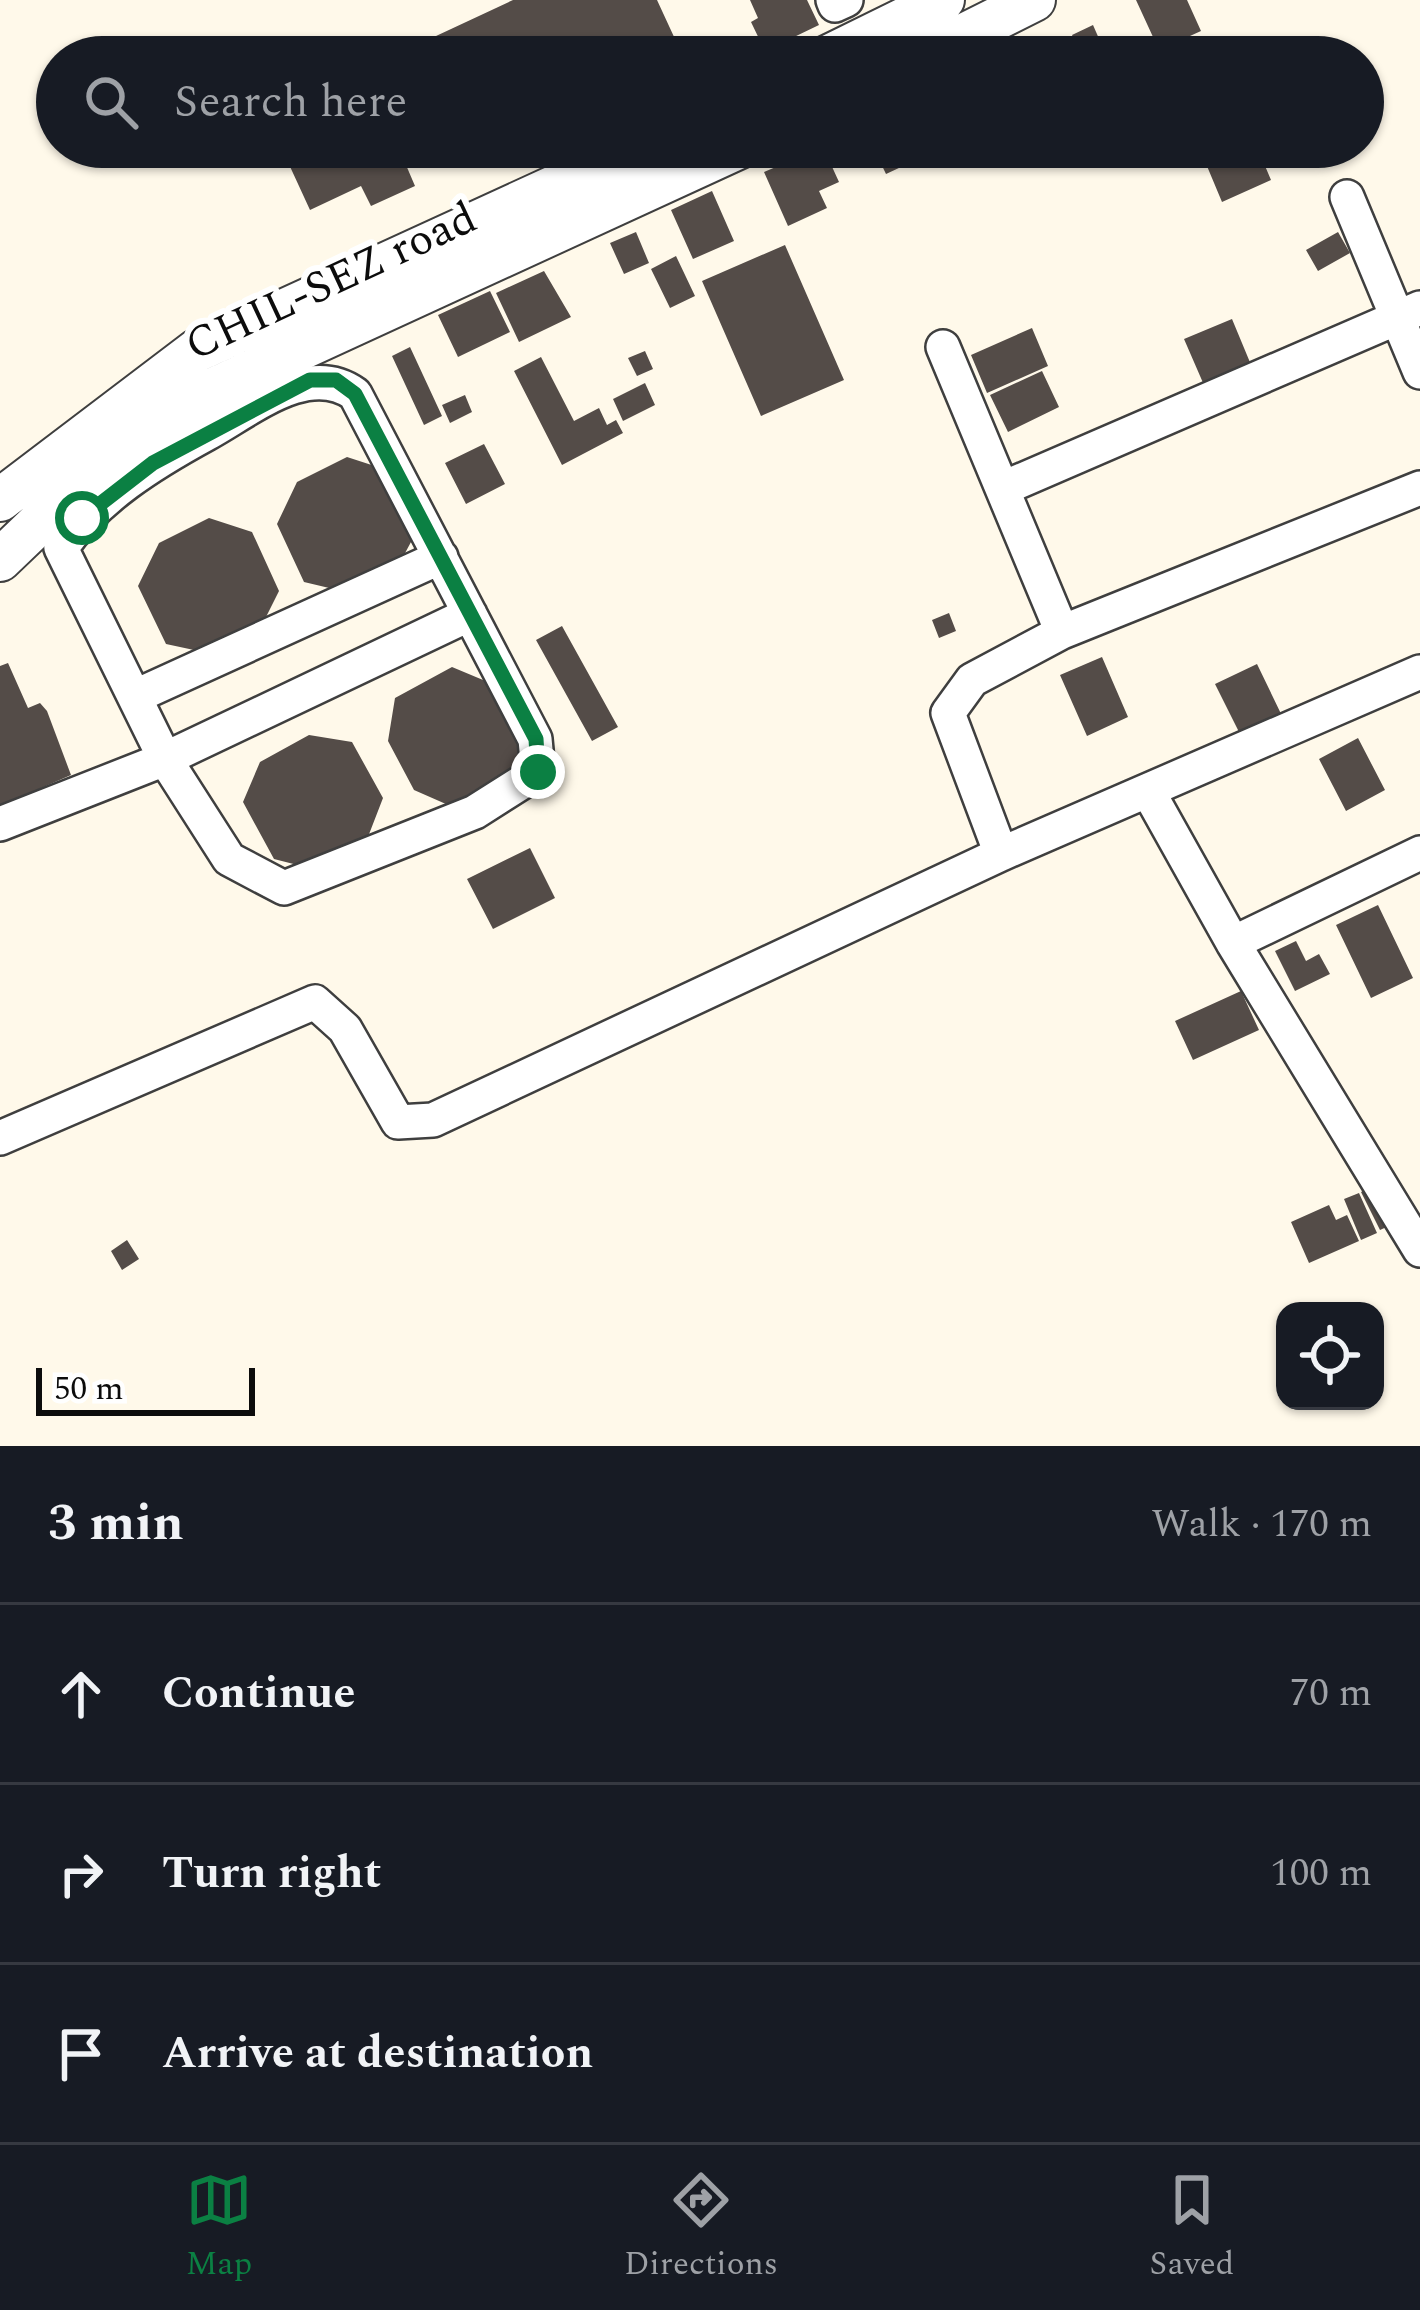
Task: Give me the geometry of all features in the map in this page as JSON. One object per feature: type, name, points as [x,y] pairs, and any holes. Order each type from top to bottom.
[{"type":"street","points":[[833,0],[835,5],[846,0]]},
{"type":"street","points":[[870,36],[943,0]]},
{"type":"street","points":[[962,36],[1034,0]]},
{"type":"street","name":"CHIL-SEZ road","points":[[0,500],[196,351],[595,168]]},
{"type":"street","name":"CHIL-SEZ road","points":[[0,560],[115,450],[198,419],[698,168]]},
{"type":"street","points":[[1347,197],[1410,313],[1420,372]]},
{"type":"street","points":[[1006,487],[1410,313]]},
{"type":"street","points":[[944,346],[1063,632]]},
{"type":"street","points":[[310,380],[336,380],[355,394],[536,739],[538,772],[475,812],[284,888],[229,859],[166,759],[61,548],[82,518],[153,463],[198,419],[310,380]]},
{"type":"street","points":[[1001,854],[948,713],[972,680],[1063,632],[1420,488]]},
{"type":"street","points":[[136,696],[440,557]]},
{"type":"street","points":[[0,824],[166,759],[470,614]]},
{"type":"street","points":[[0,1138],[315,1003],[345,1029],[398,1122],[433,1120],[1001,854],[1420,672]]},
{"type":"street","points":[[1148,791],[1233,943],[1416,1230]]},
{"type":"street","points":[[1233,943],[1420,853]]},
{"type":"building","points":[[513,0],[657,0],[674,36],[436,36]]},
{"type":"building","points":[[750,0],[807,0],[819,25],[796,36],[758,36],[751,22],[758,18]]},
{"type":"building","points":[[1136,0],[1187,0],[1201,31],[1190,36],[1153,36]]},
{"type":"building","points":[[1093,25],[1098,36],[1072,36]]},
{"type":"building","points":[[291,168],[407,168],[415,186],[371,206],[361,186],[310,210]]},
{"type":"building","points":[[833,168],[839,182],[819,191],[827,208],[788,226],[764,172]]},
{"type":"building","points":[[1208,168],[1266,168],[1271,180],[1222,202]]},
{"type":"building","points":[[712,191],[734,241],[693,259],[671,210]]},
{"type":"building","points":[[636,232],[649,263],[624,274],[610,243]]},
{"type":"building","points":[[1338,232],[1350,253],[1318,271],[1306,250]]},
{"type":"building","points":[[785,245],[844,380],[761,416],[702,281]]},
{"type":"building","points":[[676,256],[695,296],[670,308],[651,269]]},
{"type":"building","points":[[544,271],[571,317],[519,342],[496,293]]},
{"type":"building","points":[[490,291],[510,332],[458,357],[438,315]]},
{"type":"building","points":[[1232,319],[1254,372],[1207,392],[1184,339]]},
{"type":"building","points":[[1032,328],[1048,366],[987,393],[971,355]]},
{"type":"building","points":[[410,347],[442,416],[424,425],[392,356]]},
{"type":"building","points":[[645,351],[653,369],[637,376],[628,358]]},
{"type":"building","points":[[541,357],[574,421],[599,408],[607,425],[616,420],[623,433],[562,465],[514,371]]},
{"type":"building","points":[[1042,371],[1059,407],[1008,432],[990,395]]},
{"type":"building","points":[[645,383],[655,405],[623,421],[613,399]]},
{"type":"building","points":[[465,395],[472,412],[450,423],[442,405]]},
{"type":"building","points":[[484,444],[505,484],[466,504],[445,463]]},
{"type":"building","points":[[347,457],[390,471],[418,529],[397,568],[346,592],[304,582],[277,524],[297,482]]},
{"type":"building","points":[[209,518],[252,532],[279,591],[260,629],[208,653],[166,644],[138,586],[159,543]]},
{"type":"building","points":[[949,613],[956,631],[939,638],[932,620]]},
{"type":"building","points":[[562,626],[618,727],[592,741],[536,640]]},
{"type":"building","points":[[1102,657],[1128,717],[1087,736],[1060,675]]},
{"type":"building","points":[[8,663],[28,708],[40,703],[47,711],[71,775],[0,806],[0,666]]},
{"type":"building","points":[[1257,664],[1284,720],[1243,740],[1215,684]]},
{"type":"building","points":[[452,667],[495,685],[523,733],[512,777],[455,808],[414,790],[388,741],[395,698]]},
{"type":"building","points":[[309,735],[352,742],[383,798],[366,842],[317,870],[274,859],[243,802],[260,762]]},
{"type":"building","points":[[1358,738],[1385,790],[1346,811],[1319,759]]},
{"type":"building","points":[[530,848],[555,898],[493,929],[467,879]]},
{"type":"building","points":[[1378,905],[1413,978],[1371,998],[1336,925]]},
{"type":"building","points":[[1296,941],[1306,961],[1319,954],[1330,974],[1295,991],[1275,951]]},
{"type":"building","points":[[1241,991],[1259,1030],[1193,1060],[1175,1021]]},
{"type":"building","points":[[1371,1187],[1391,1225],[1380,1230],[1361,1192]]},
{"type":"building","points":[[1359,1193],[1377,1233],[1361,1240],[1344,1199]]},
{"type":"building","points":[[1329,1205],[1336,1220],[1347,1215],[1359,1241],[1309,1263],[1291,1222]]},
{"type":"building","points":[[127,1240],[139,1259],[122,1270],[111,1251]]},
{"type":"route","points":[[82,518],[153,463],[270,399],[310,380],[336,380],[355,394],[536,739],[538,772]]}]
